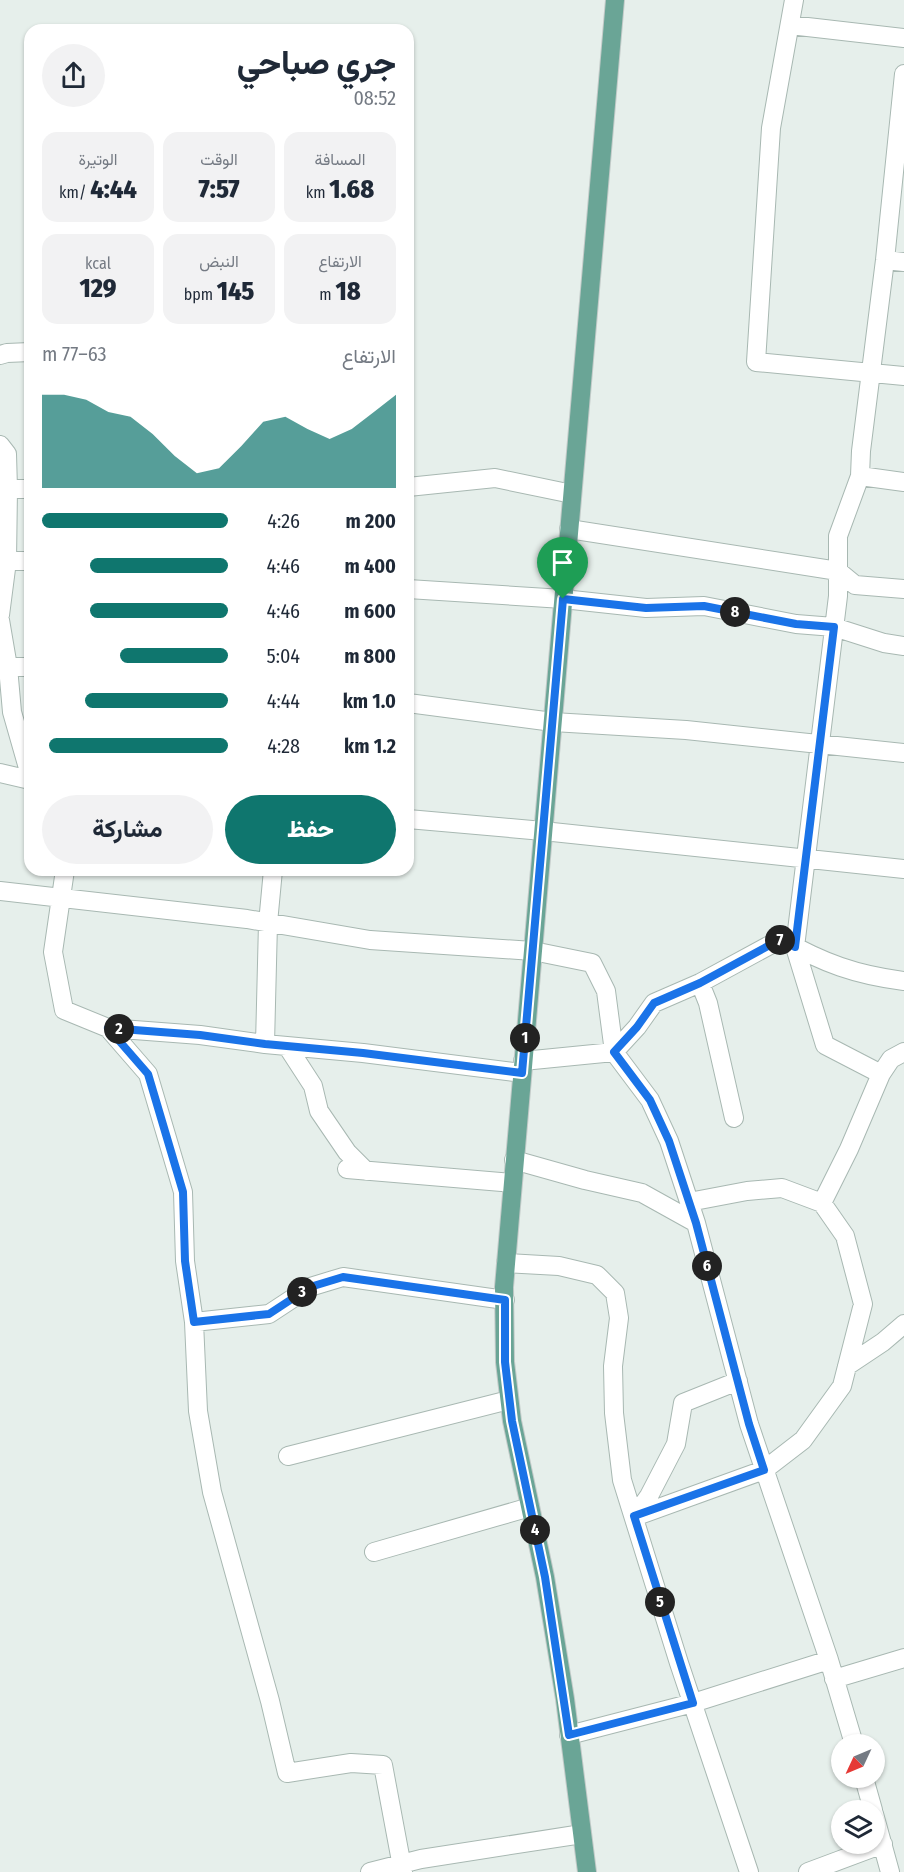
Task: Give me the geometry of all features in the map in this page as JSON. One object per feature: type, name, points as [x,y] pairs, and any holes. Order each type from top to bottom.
[{"type":"main road","points":[[587,1872],[545,1577],[512,1421],[505,1362],[505,1300],[512,1183],[615,0]]},
{"type":"street","points":[[794,0],[771,128],[756,362],[904,376]]},
{"type":"street","points":[[790,25],[904,38]]},
{"type":"street","points":[[881,1074],[825,1045],[795,947],[838,596],[838,536],[860,476],[861,451],[900,155],[904,74]]},
{"type":"street","points":[[885,260],[904,262]]},
{"type":"street","points":[[0,355],[24,352]]},
{"type":"street","points":[[0,445],[7,454],[8,489],[0,615]]},
{"type":"street","points":[[860,476],[904,482]]},
{"type":"street","points":[[414,486],[495,478],[572,494]]},
{"type":"street","points":[[8,489],[24,489]]},
{"type":"street","points":[[569,529],[838,571],[855,585],[904,589]]},
{"type":"street","points":[[3,561],[24,561]]},
{"type":"street","points":[[414,589],[563,599],[646,608],[704,606],[796,624],[834,627],[884,644],[904,646]]},
{"type":"street","points":[[0,620],[8,667],[12,712],[24,754]]},
{"type":"street","points":[[8,667],[24,667]]},
{"type":"street","points":[[414,704],[553,722],[686,730],[904,753]]},
{"type":"street","points":[[0,773],[24,779]]},
{"type":"street","points":[[414,820],[904,869]]},
{"type":"street","points":[[64,876],[53,952],[64,1010],[108,1028],[523,1067],[614,1052],[637,1027],[654,1003],[700,983],[781,939],[831,965],[878,978],[904,981]]},
{"type":"street","points":[[265,1044],[268,923],[272,876]]},
{"type":"street","points":[[0,891],[268,923],[370,940],[533,951],[592,963],[606,991],[614,1052],[650,1100],[669,1141],[696,1223],[749,1424],[851,1734]]},
{"type":"street","points":[[700,983],[708,1003],[734,1118]]},
{"type":"street","points":[[108,1028],[148,1074],[183,1192],[185,1261],[194,1322],[198,1411],[212,1492],[270,1701],[287,1773],[351,1763],[383,1765],[403,1868]]},
{"type":"street","points":[[287,1046],[313,1086],[319,1111],[347,1152],[366,1171]]},
{"type":"street","points":[[822,1203],[849,1149],[881,1074],[891,1059],[904,1052]]},
{"type":"street","points":[[514,1160],[642,1193],[696,1223]]},
{"type":"street","points":[[346,1169],[512,1183]]},
{"type":"street","points":[[634,1516],[764,1470],[803,1440],[842,1386],[863,1304],[845,1236],[822,1203],[782,1188],[747,1191],[689,1202]]},
{"type":"street","points":[[506,1263],[559,1266],[597,1275],[615,1293],[619,1318],[613,1366],[614,1413],[622,1480],[749,1872]]},
{"type":"street","points":[[194,1322],[269,1314],[310,1287],[343,1277],[505,1300]]},
{"type":"street","points":[[847,1366],[884,1342],[904,1324]]},
{"type":"street","points":[[634,1516],[649,1496],[676,1444],[683,1403],[738,1381]]},
{"type":"street","points":[[288,1456],[509,1400]]},
{"type":"street","points":[[374,1552],[530,1508]]},
{"type":"street","points":[[834,1679],[904,1658]]},
{"type":"street","points":[[569,1735],[693,1703],[828,1660]]},
{"type":"street","points":[[370,1872],[403,1868],[582,1834]]},
{"type":"street","points":[[885,1849],[890,1872]]},
{"type":"street","points":[[808,1872],[857,1854]]},
{"type":"route","points":[[563,599],[646,608],[704,606],[796,624],[834,627],[795,947],[781,939],[700,983],[654,1003],[637,1027],[614,1052],[650,1100],[669,1141],[696,1223],[749,1424],[764,1470],[634,1516],[693,1703],[569,1735],[545,1577],[512,1421],[505,1362],[505,1300],[343,1277],[310,1287],[269,1314],[194,1322],[185,1261],[183,1192],[148,1074],[108,1028],[200,1035],[522,1073],[563,599]]}]
